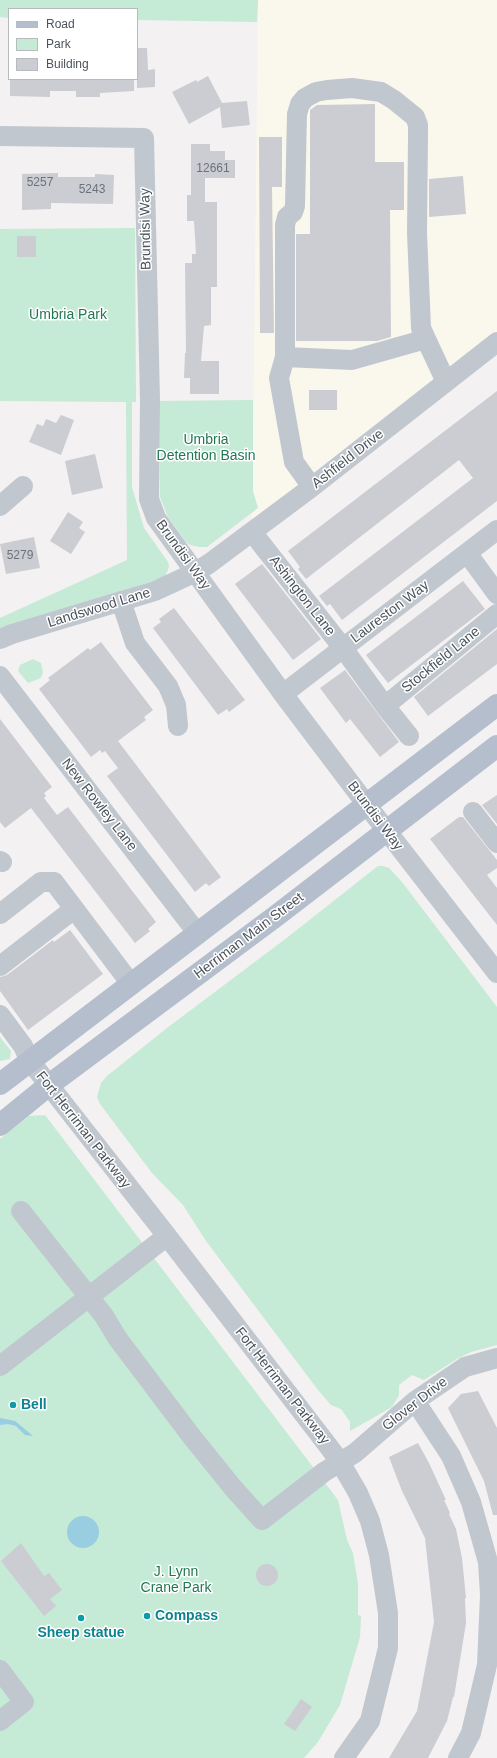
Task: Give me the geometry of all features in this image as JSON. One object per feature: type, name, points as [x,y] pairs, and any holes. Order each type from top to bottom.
[{"type":"main road","points":[[0,1084],[497,705]]},
{"type":"main road","name":"Herriman Main Street","points":[[0,1125],[49,1085],[276,916],[497,746]]},
{"type":"street","points":[[312,487],[294,462],[279,378],[285,358],[285,225],[287,217],[293,212],[295,206],[297,114],[300,104],[304,98],[316,92],[352,88],[381,92],[415,117],[418,125],[417,233],[421,328],[446,382]]},
{"type":"street","name":"Brundisi Way","points":[[0,136],[144,138],[150,400],[149,498],[156,518],[283,694],[366,805],[497,973]]},
{"type":"street","points":[[285,358],[352,360],[426,339]]},
{"type":"street","name":"Ashfield Drive","points":[[196,572],[312,487],[497,342]]},
{"type":"street","points":[[0,506],[23,486]]},
{"type":"street","name":"Laureston Way","points":[[283,694],[497,530]]},
{"type":"street","name":"Ashington Lane","points":[[252,532],[343,648],[385,706],[409,736]]},
{"type":"street","points":[[467,553],[497,594]]},
{"type":"street","name":"Landswood Lane","points":[[0,639],[12,634],[154,591],[196,572]]},
{"type":"street","points":[[121,601],[136,643],[168,686],[176,705],[178,726]]},
{"type":"street","name":"Stockfield Lane","points":[[385,706],[497,614]]},
{"type":"street","name":"New Rowley Lane","points":[[0,676],[198,934]]},
{"type":"street","points":[[473,812],[497,843]]},
{"type":"street","points":[[0,914],[41,882],[54,882],[131,984]]},
{"type":"street","points":[[0,966],[74,909]]},
{"type":"street","name":"Fort Herriman Parkway","points":[[0,1015],[23,1046],[30,1061],[167,1236],[340,1462],[358,1493],[370,1521],[379,1555],[388,1620],[388,1648],[370,1721],[344,1758]]},
{"type":"street","points":[[21,1211],[88,1298]]},
{"type":"street","points":[[0,1366],[167,1236]]},
{"type":"street","name":"Glover Drive","points":[[88,1298],[104,1316],[118,1339],[192,1437],[234,1489],[262,1520],[340,1462],[355,1453],[415,1401],[465,1367],[497,1358]]},
{"type":"street","points":[[415,1401],[451,1456],[471,1502],[492,1561],[487,1665],[471,1733],[458,1758]]},
{"type":"street","points":[[0,1670],[24,1702],[0,1721]]},
{"type":"shaded area","points":[[258,0],[497,0],[497,342],[252,532]]},
{"type":"green space","points":[[0,0],[258,0],[257,22],[138,20],[138,8],[8,8],[8,18],[0,17]]},
{"type":"green space","name":"Umbria Park","points":[[135,228],[136,402],[132,402],[132,487],[144,528],[168,562],[169,567],[165,577],[0,631],[0,618],[127,560],[126,402],[0,401],[0,229]]},
{"type":"green space","name":"Umbria Detention Basin","points":[[253,400],[253,491],[258,508],[207,547],[190,545],[186,542],[168,517],[160,497],[159,401]]},
{"type":"green space","points":[[33,659],[41,663],[43,672],[41,678],[28,683],[18,671],[20,665]]},
{"type":"green space","points":[[378,866],[389,868],[402,882],[497,1007],[497,1345],[471,1352],[424,1380],[412,1375],[399,1385],[399,1395],[392,1407],[350,1431],[350,1422],[341,1409],[331,1405],[318,1390],[206,1241],[183,1205],[152,1173],[100,1104],[97,1097],[101,1083],[107,1076]]},
{"type":"green space","points":[[0,1037],[11,1051],[10,1059],[0,1061]]},
{"type":"green space","name":"J. Lynn Crane Park","points":[[45,1115],[338,1500],[347,1540],[353,1553],[358,1584],[358,1615],[361,1616],[360,1637],[340,1705],[318,1742],[304,1758],[0,1758],[0,1139],[29,1116]]},
{"type":"water","points":[[0,1418],[15,1421],[33,1436],[25,1435],[16,1426],[8,1424],[0,1425]]},
{"type":"water","points":[[83,1516],[94,1521],[99,1532],[94,1543],[83,1548],[72,1543],[67,1532],[72,1521]]},
{"type":"building","points":[[138,48],[147,48],[148,70],[155,69],[155,87],[137,88]]},
{"type":"building","points":[[208,76],[222,103],[247,101],[250,125],[222,128],[220,107],[189,124],[172,92],[196,80],[197,82]]},
{"type":"building","points":[[10,80],[134,80],[134,91],[100,93],[100,97],[76,97],[76,91],[50,91],[50,97],[10,96]]},
{"type":"building","points":[[375,104],[375,162],[404,162],[404,210],[390,210],[391,337],[377,341],[296,341],[296,234],[310,234],[310,110],[317,105]]},
{"type":"building","points":[[259,137],[282,137],[282,187],[272,187],[274,333],[260,333]]},
{"type":"building","points":[[191,144],[210,144],[210,151],[225,151],[225,160],[235,160],[235,178],[205,178],[205,202],[217,202],[217,287],[211,287],[211,325],[204,326],[201,361],[219,361],[219,394],[190,394],[190,378],[184,378],[186,353],[185,263],[192,263],[192,254],[196,254],[194,221],[187,221],[187,195],[191,195]]},
{"type":"building","points":[[58,173],[58,177],[95,177],[95,174],[114,175],[113,204],[51,203],[51,209],[22,210],[22,174]]},
{"type":"building","points":[[463,176],[466,214],[429,217],[429,179]]},
{"type":"building","points":[[17,236],[36,236],[36,257],[17,257]]},
{"type":"building","points":[[309,390],[337,390],[337,410],[309,410]]},
{"type":"building","points":[[497,391],[497,501],[342,620],[330,604],[327,606],[319,596],[473,478],[459,460],[306,579],[298,569],[300,567],[288,551]]},
{"type":"building","points":[[61,415],[74,420],[61,455],[29,442],[37,424],[43,426],[46,419],[56,423]]},
{"type":"building","points":[[95,454],[103,488],[72,495],[65,461]]},
{"type":"building","points":[[68,512],[83,522],[79,528],[85,532],[71,554],[50,541]]},
{"type":"building","points":[[34,537],[40,568],[6,574],[0,544]]},
{"type":"building","points":[[262,564],[321,639],[293,660],[235,584]]},
{"type":"building","points":[[463,581],[485,609],[388,683],[366,655]]},
{"type":"building","points":[[174,608],[245,700],[229,712],[227,709],[218,715],[153,628],[161,622],[159,619]]},
{"type":"building","points":[[497,629],[497,664],[428,716],[414,697]]},
{"type":"building","points":[[101,642],[153,710],[144,717],[146,720],[118,741],[221,877],[209,886],[206,883],[195,892],[107,776],[118,768],[105,751],[102,753],[100,750],[91,757],[39,689],[50,680],[48,678],[88,648],[90,650]]},
{"type":"building","points":[[345,670],[399,742],[380,757],[350,719],[346,723],[320,688]]},
{"type":"building","points":[[0,719],[52,787],[44,793],[46,796],[44,798],[57,815],[68,807],[156,922],[148,929],[150,931],[135,943],[31,808],[5,828],[0,822]]},
{"type":"building","points":[[497,795],[497,824],[482,805]]},
{"type":"building","points":[[459,817],[463,817],[497,860],[497,868],[487,875],[497,888],[497,925],[430,839]]},
{"type":"building","points":[[70,930],[103,974],[28,1030],[0,991],[0,977],[7,975],[53,940],[54,942]]},
{"type":"building","points":[[478,1391],[497,1428],[497,1515],[493,1515],[484,1481],[448,1408],[461,1394]]},
{"type":"building","points":[[418,1443],[446,1500],[444,1500],[456,1529],[462,1558],[466,1598],[466,1623],[454,1697],[447,1721],[428,1758],[389,1758],[417,1711],[434,1622],[425,1538],[402,1491],[389,1457]]},
{"type":"building","points":[[21,1543],[44,1576],[49,1573],[62,1590],[50,1599],[56,1606],[44,1616],[1,1561]]},
{"type":"building","points":[[267,1564],[275,1567],[278,1575],[275,1583],[267,1586],[259,1583],[256,1575],[259,1567]]},
{"type":"building","points":[[301,1699],[312,1707],[295,1731],[284,1724]]},
{"type":"place","name":"Bell","points":[[13,1405]]},
{"type":"place","name":"Compass","points":[[147,1616]]},
{"type":"place","name":"Sheep statue","points":[[81,1618]]}]
